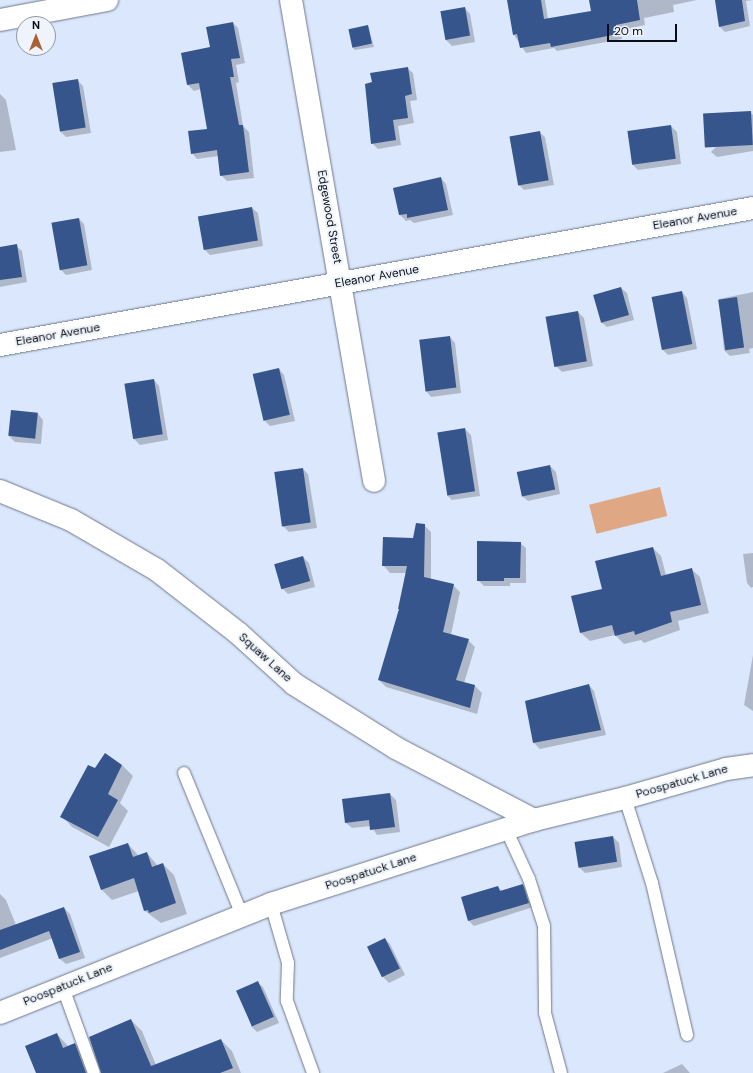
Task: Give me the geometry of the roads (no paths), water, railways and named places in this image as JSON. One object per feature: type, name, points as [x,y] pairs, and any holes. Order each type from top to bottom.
[{"type":"street","points":[[0,20],[106,0]]},
{"type":"street","name":"Edgewood Street","points":[[291,0],[374,481]]},
{"type":"street","name":"Eleanor Avenue","points":[[0,345],[753,208]]},
{"type":"street","name":"Squaw Lane","points":[[0,491],[71,520],[157,570],[238,633],[294,684],[396,748],[534,820]]},
{"type":"street","name":"Poospatuck Lane","points":[[0,1012],[271,904],[506,828],[625,798],[726,769],[753,765]]},
{"type":"lane","points":[[184,773],[242,915]]},
{"type":"lane","points":[[625,798],[652,883],[687,1035]]},
{"type":"lane","points":[[506,828],[529,879],[544,926],[544,1013],[561,1073]]},
{"type":"lane","points":[[271,904],[288,963],[287,1001],[313,1073]]},
{"type":"lane","points":[[63,988],[94,1073]]}]
